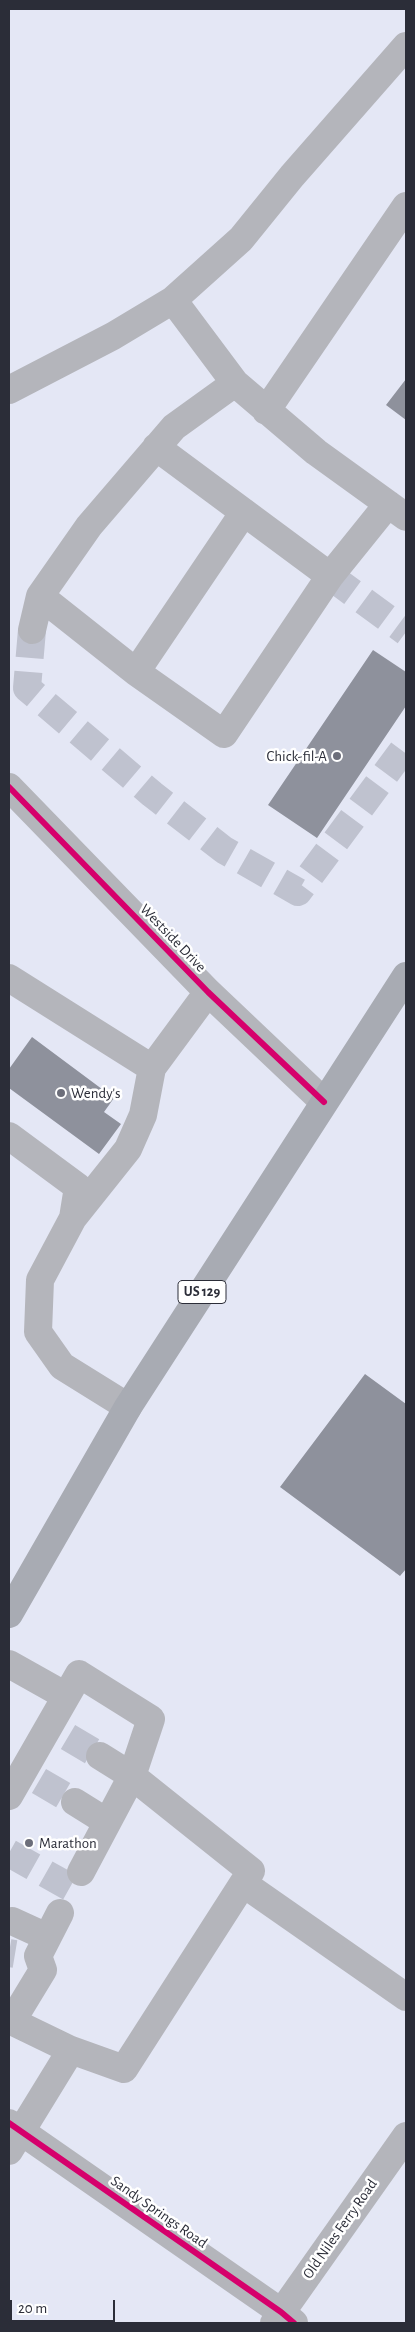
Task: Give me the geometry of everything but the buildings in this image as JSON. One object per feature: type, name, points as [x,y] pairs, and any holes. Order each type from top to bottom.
[{"type":"highway","name":"US 129","points":[[9,1614],[128,1407],[406,976]]},
{"type":"street","points":[[9,390],[113,336],[173,300],[242,239],[292,176],[406,46]]},
{"type":"street","points":[[266,411],[406,206]]},
{"type":"street","points":[[40,596],[136,672],[224,734],[330,576],[397,510],[316,452],[235,383],[173,300]]},
{"type":"street","points":[[32,630],[40,596],[89,526],[174,427],[235,383]]},
{"type":"street","points":[[156,447],[330,576]]},
{"type":"street","points":[[136,672],[244,512]]},
{"type":"street","name":"Westside Drive","points":[[9,787],[208,992],[324,1102]]},
{"type":"street","points":[[9,978],[152,1068]]},
{"type":"street","points":[[128,1407],[62,1366],[38,1332],[40,1280],[73,1218],[128,1149],[143,1115],[152,1068],[208,992]]},
{"type":"street","points":[[9,1136],[78,1187],[73,1218]]},
{"type":"street","points":[[9,1664],[66,1696]]},
{"type":"street","points":[[9,1796],[31,1776],[58,1731],[66,1696],[79,1674],[151,1719],[132,1776],[81,1872]]},
{"type":"street","points":[[12,1921],[33,1949],[43,1970],[11,2021],[71,2050],[124,2069],[252,1871],[132,1776],[100,1756]]},
{"type":"street","points":[[75,1802],[108,1822]]},
{"type":"street","points":[[244,1884],[406,1998]]},
{"type":"street","points":[[33,1949],[60,1913]]},
{"type":"street","points":[[13,2135],[71,2050]]},
{"type":"street","name":"Sandy Springs Road","points":[[13,2135],[283,2319]]},
{"type":"street","name":"Old Niles Ferry Road","points":[[283,2319],[406,2136]]},
{"type":"tunnel","points":[[330,576],[406,632]]},
{"type":"tunnel","points":[[32,630],[27,688],[152,794],[224,850],[298,892],[406,746]]},
{"type":"tunnel","points":[[68,1737],[100,1756]]},
{"type":"tunnel","points":[[39,1781],[75,1802]]},
{"type":"tunnel","points":[[9,1853],[73,1889]]},
{"type":"tunnel","points":[[9,1953],[15,1954]]},
{"type":"cycle path","points":[[9,787],[208,992],[324,1102]]},
{"type":"cycle path","points":[[9,2123],[281,2312],[294,2323]]},
{"type":"place","name":"Chick-fil-A","points":[[337,756]]},
{"type":"place","name":"Wendy's","points":[[61,1093]]},
{"type":"place","name":"Marathon","points":[[29,1843]]}]
